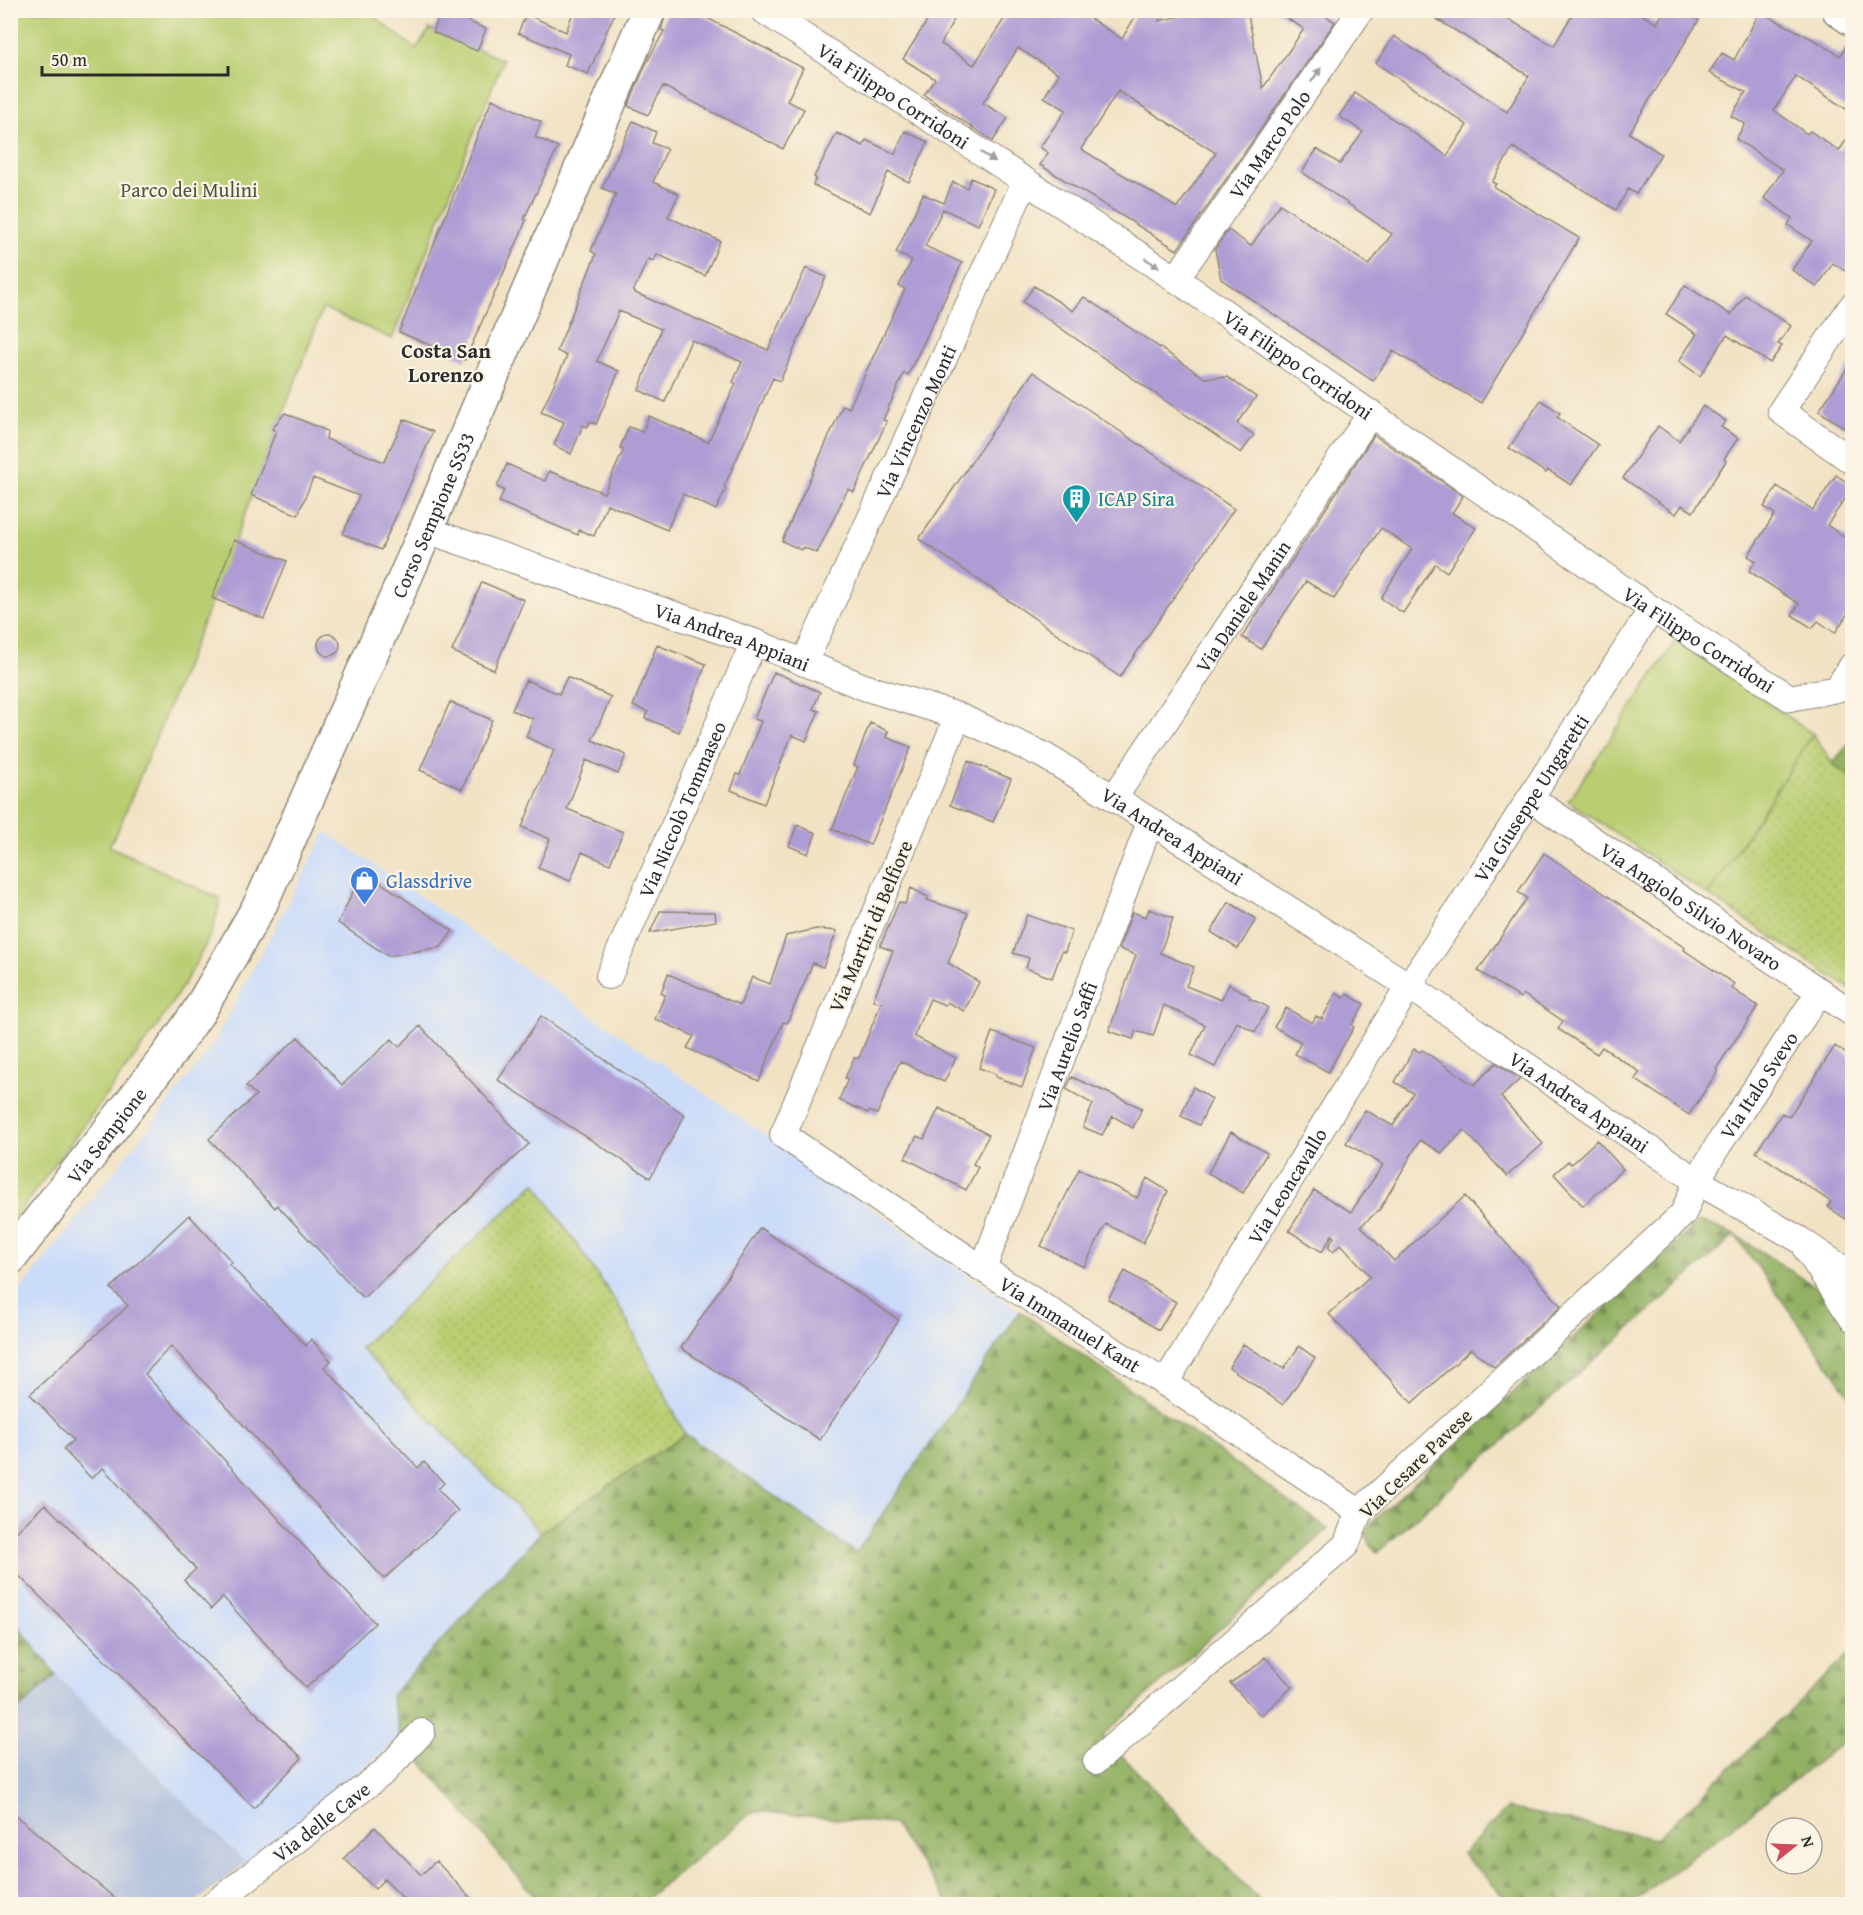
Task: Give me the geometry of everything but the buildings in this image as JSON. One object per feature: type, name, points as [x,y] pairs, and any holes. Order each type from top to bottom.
[{"type":"main road","name":"Corso Sempione SS33","points":[[199,1011],[261,903],[426,530],[649,10]]},
{"type":"main road","points":[[1839,10],[1852,20]]},
{"type":"main road","name":"Via Sempione","points":[[10,1258],[169,1054],[199,1011]]},
{"type":"street","name":"Via Filippo Corridoni","points":[[763,10],[1176,279],[1652,609],[1790,698],[1837,689],[1852,666]]},
{"type":"street","name":"Via Marco Polo","points":[[1176,279],[1349,15]]},
{"type":"street","name":"Via Vincenzo Monti","points":[[804,663],[1025,182]]},
{"type":"street","points":[[1852,306],[1781,411],[1852,461]]},
{"type":"street","name":"Via Daniele Manin","points":[[1114,798],[1371,413]]},
{"type":"street","name":"Via Andrea Appiani","points":[[426,530],[754,642],[864,687],[958,716],[1042,755],[1114,798],[1409,986],[1697,1180],[1800,1240],[1852,1275]]},
{"type":"street","name":"Via Giuseppe Ungaretti","points":[[1409,986],[1652,609]]},
{"type":"street","name":"Via Niccolò Tommaseo","points":[[609,976],[754,642]]},
{"type":"street","name":"Via Martiri di Belfiore","points":[[783,1136],[958,716]]},
{"type":"street","name":"Via Angiolo Silvio Novaro","points":[[1530,798],[1852,1013]]},
{"type":"street","name":"Via Aurelio Saffi","points":[[983,1269],[1150,822]]},
{"type":"street","name":"Via Leoncavallo","points":[[1166,1383],[1409,986]]},
{"type":"street","name":"Via Italo Svevo","points":[[1697,1180],[1820,991]]},
{"type":"street","name":"Via Immanuel Kant","points":[[783,1136],[983,1269],[1166,1383],[1359,1512]]},
{"type":"street","name":"Via Cesare Pavese","points":[[1096,1761],[1346,1545],[1359,1512],[1683,1214],[1697,1180]]},
{"type":"street","points":[[1800,1240],[1852,1317]]},
{"type":"street","name":"Via delle Cave","points":[[214,1905],[384,1772],[422,1732]]},
{"type":"shaded area","points":[[326,832],[1020,1311],[856,1553],[685,1434],[622,1311],[535,1184],[360,1348],[541,1532],[391,1696],[401,1738],[246,1863],[56,1675],[11,1617],[11,1302],[210,1050]]},
{"type":"shaded area","points":[[56,1675],[246,1863],[193,1904],[11,1904],[11,1717]]},
{"type":"green space","name":"Parco dei Mulini","points":[[11,11],[367,11],[416,49],[430,29],[503,60],[392,339],[323,308],[213,598],[119,828],[109,846],[221,899],[212,932],[190,974],[156,1028],[11,1223]]},
{"type":"green space","points":[[1676,641],[1813,734],[1708,895],[1568,801]]},
{"type":"green space","points":[[1813,734],[1832,763],[1852,778],[1852,990],[1708,895]]},
{"type":"green space","points":[[1852,741],[1852,778],[1832,763]]},
{"type":"green space","points":[[535,1183],[622,1311],[685,1434],[541,1532],[360,1348]]},
{"type":"green space","points":[[1700,1221],[1735,1235],[1377,1553],[1364,1535],[1371,1523]]},
{"type":"green space","points":[[1735,1235],[1852,1310],[1852,1398]]},
{"type":"green space","points":[[1020,1311],[1328,1529],[1103,1736],[1263,1904],[949,1904],[893,1824],[754,1811],[640,1904],[541,1904],[401,1738],[391,1696],[541,1532],[685,1434],[856,1553]]},
{"type":"green space","points":[[11,1617],[56,1675],[11,1717]]},
{"type":"green space","points":[[1852,1651],[1852,1736],[1630,1904],[1513,1904],[1462,1854],[1508,1808],[1656,1839]]},
{"type":"place","name":"ICAP Sira","points":[[1077,524]]},
{"type":"place","name":"Glassdrive","points":[[365,906]]},
{"type":"district","name":"Costa San Lorenzo","points":[[446,362]]}]
